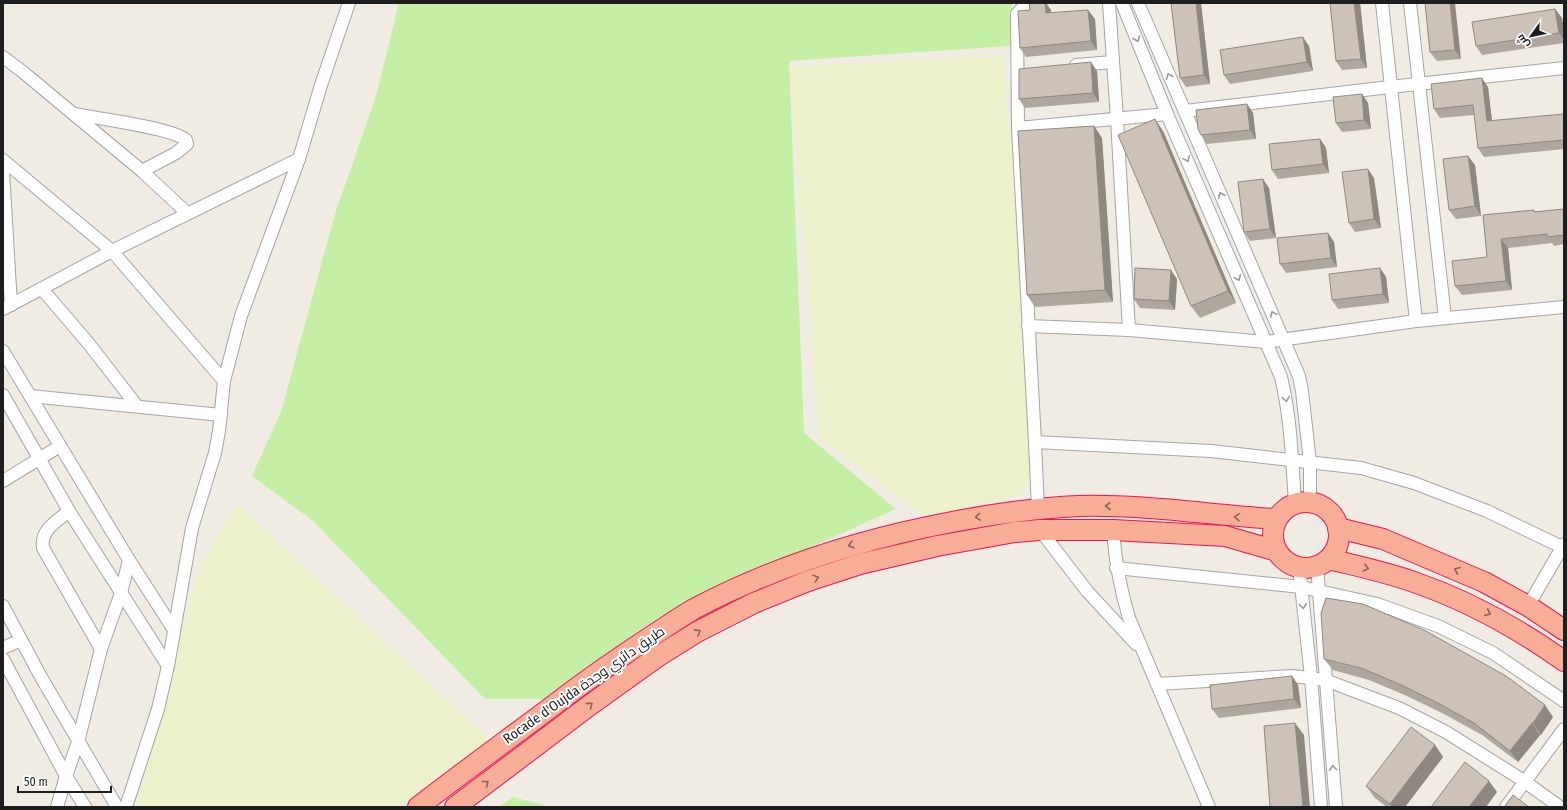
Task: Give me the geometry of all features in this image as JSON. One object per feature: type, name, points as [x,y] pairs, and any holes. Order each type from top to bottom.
[{"type":"highway","points":[[1311,570],[1338,545],[1338,528],[1335,518],[1320,504],[1302,502],[1284,509],[1276,519],[1272,535],[1273,543],[1277,551],[1282,558],[1290,564],[1311,570],[1414,581],[1495,616],[1540,643],[1564,660]]},
{"type":"highway","name":"Rocade d'Oujda طريق دائري وجدة","points":[[418,807],[601,669],[692,611],[735,588],[816,556],[868,540],[970,518],[1038,509],[1079,506],[1113,506],[1276,519]]},
{"type":"highway","points":[[1338,528],[1383,539],[1484,582],[1528,606],[1564,630]]},
{"type":"highway","name":"Rocade d'Oujda طريق دائري وجدة","points":[[455,807],[590,705],[657,657],[697,632],[754,603],[808,581],[860,564],[938,546],[1015,532],[1040,530],[1113,530],[1225,536],[1277,551]]},
{"type":"street","points":[[126,807],[158,709],[168,666],[192,528],[197,508],[214,459],[221,415],[224,381],[241,316],[299,159],[321,85],[349,3]]},
{"type":"street","points":[[1026,3],[1017,14],[1018,128],[1038,509]]},
{"type":"street","points":[[1109,3],[1129,330]]},
{"type":"street","points":[[1122,3],[1167,114],[1278,367],[1284,390],[1292,460],[1302,502]]},
{"type":"street","points":[[1138,3],[1285,340],[1299,376],[1310,462],[1302,502]]},
{"type":"street","points":[[1382,3],[1416,321]]},
{"type":"street","points":[[1410,3],[1445,318]]},
{"type":"street","points":[[3,57],[142,171],[187,213]]},
{"type":"street","points":[[1062,67],[1113,62]]},
{"type":"street","points":[[1184,111],[1564,68]]},
{"type":"street","points":[[1017,71],[1032,69]]},
{"type":"street","points":[[73,114],[173,133],[186,140],[187,144],[176,153],[142,171]]},
{"type":"street","points":[[1018,128],[1167,114]]},
{"type":"street","points":[[3,171],[7,307],[112,251],[299,159]]},
{"type":"street","points":[[3,160],[112,251],[224,381]]},
{"type":"street","points":[[42,289],[89,344],[137,406]]},
{"type":"street","points":[[1028,326],[1129,330],[1266,342],[1416,321],[1564,306]]},
{"type":"street","points":[[3,351],[129,560],[174,630]]},
{"type":"street","points":[[3,395],[69,511],[168,666]]},
{"type":"street","points":[[30,396],[221,415]]},
{"type":"street","points":[[1035,442],[1211,450],[1361,468],[1414,483],[1487,511],[1564,546],[1528,606]]},
{"type":"street","points":[[3,481],[60,446]]},
{"type":"street","points":[[69,511],[50,526],[43,535],[43,548],[102,650]]},
{"type":"street","points":[[1040,530],[1087,591],[1142,650]]},
{"type":"street","points":[[1113,530],[1116,568],[1121,592],[1129,618],[1209,807]]},
{"type":"street","points":[[58,807],[66,776],[78,742],[102,650],[121,593],[129,560]]},
{"type":"street","points":[[1116,568],[1311,570]]},
{"type":"street","points":[[1311,570],[1320,590],[1325,680],[1339,805]]},
{"type":"street","points":[[1311,570],[1320,590]]},
{"type":"street","points":[[1311,570],[1311,677],[1321,807]]},
{"type":"street","points":[[1320,590],[1377,604],[1438,626],[1493,653],[1564,701]]},
{"type":"street","points":[[3,606],[41,677],[117,807]]},
{"type":"street","points":[[3,648],[21,640]]},
{"type":"street","points":[[3,659],[66,776],[85,807]]},
{"type":"street","points":[[1157,684],[1293,676],[1311,677],[1325,680],[1399,708],[1446,732],[1524,781],[1560,807]]},
{"type":"street","points":[[1506,807],[1564,729]]},
{"type":"green space","points":[[399,3],[1012,3],[1010,46],[789,61],[804,433],[896,509],[678,609],[550,699],[485,699],[312,520],[252,476],[281,412],[335,214],[376,96]]},
{"type":"green space","points":[[1003,55],[1035,467],[1021,495],[923,516],[820,439],[789,67]]},
{"type":"green space","points":[[238,504],[490,740],[399,807],[137,807],[199,568]]},
{"type":"green space","points":[[513,797],[550,807],[499,807]]},
{"type":"building","points":[[1029,3],[1045,3],[1046,13],[1088,10],[1091,41],[1020,48],[1018,11],[1030,10]]},
{"type":"building","points":[[1171,3],[1196,3],[1204,75],[1180,78]]},
{"type":"building","points":[[1330,3],[1354,3],[1361,59],[1336,61]]},
{"type":"building","points":[[1425,3],[1450,3],[1455,50],[1430,52]]},
{"type":"building","points":[[1555,9],[1559,33],[1476,46],[1472,22]]},
{"type":"building","points":[[1303,37],[1307,62],[1224,75],[1220,50]]},
{"type":"building","points":[[1091,62],[1093,93],[1019,99],[1019,69]]},
{"type":"building","points":[[1482,78],[1487,121],[1564,114],[1564,140],[1478,148],[1473,105],[1434,109],[1431,84]]},
{"type":"building","points":[[1362,94],[1364,120],[1336,123],[1333,97]]},
{"type":"building","points":[[1247,104],[1250,130],[1201,135],[1198,129],[1196,110]]},
{"type":"building","points":[[1155,119],[1228,291],[1191,306],[1118,135]]},
{"type":"building","points":[[1094,126],[1105,290],[1027,295],[1018,131]]},
{"type":"building","points":[[1320,139],[1323,164],[1272,170],[1269,144]]},
{"type":"building","points":[[1468,156],[1475,206],[1449,210],[1443,159]]},
{"type":"building","points":[[1368,169],[1374,219],[1349,223],[1342,172]]},
{"type":"building","points":[[1263,179],[1270,229],[1244,232],[1238,182]]},
{"type":"building","points":[[1564,209],[1564,235],[1547,237],[1547,234],[1501,239],[1506,281],[1455,286],[1452,261],[1487,257],[1483,215],[1534,210],[1534,212]]},
{"type":"building","points":[[1328,233],[1331,258],[1280,264],[1277,238]]},
{"type":"building","points":[[1135,268],[1171,270],[1169,301],[1134,299]]},
{"type":"building","points":[[1380,268],[1383,294],[1332,300],[1329,274]]},
{"type":"building","points":[[1326,598],[1363,604],[1424,630],[1506,676],[1545,705],[1533,723],[1510,751],[1474,723],[1436,702],[1361,668],[1324,659],[1321,613]]},
{"type":"building","points":[[1292,676],[1294,699],[1212,709],[1210,685]]},
{"type":"building","points":[[1295,723],[1303,807],[1270,807],[1264,726]]},
{"type":"building","points":[[1411,727],[1435,745],[1390,804],[1366,786]]},
{"type":"building","points":[[1465,762],[1489,781],[1469,807],[1431,807]]},
{"type":"building","points":[[1513,795],[1529,807],[1504,807]]}]
